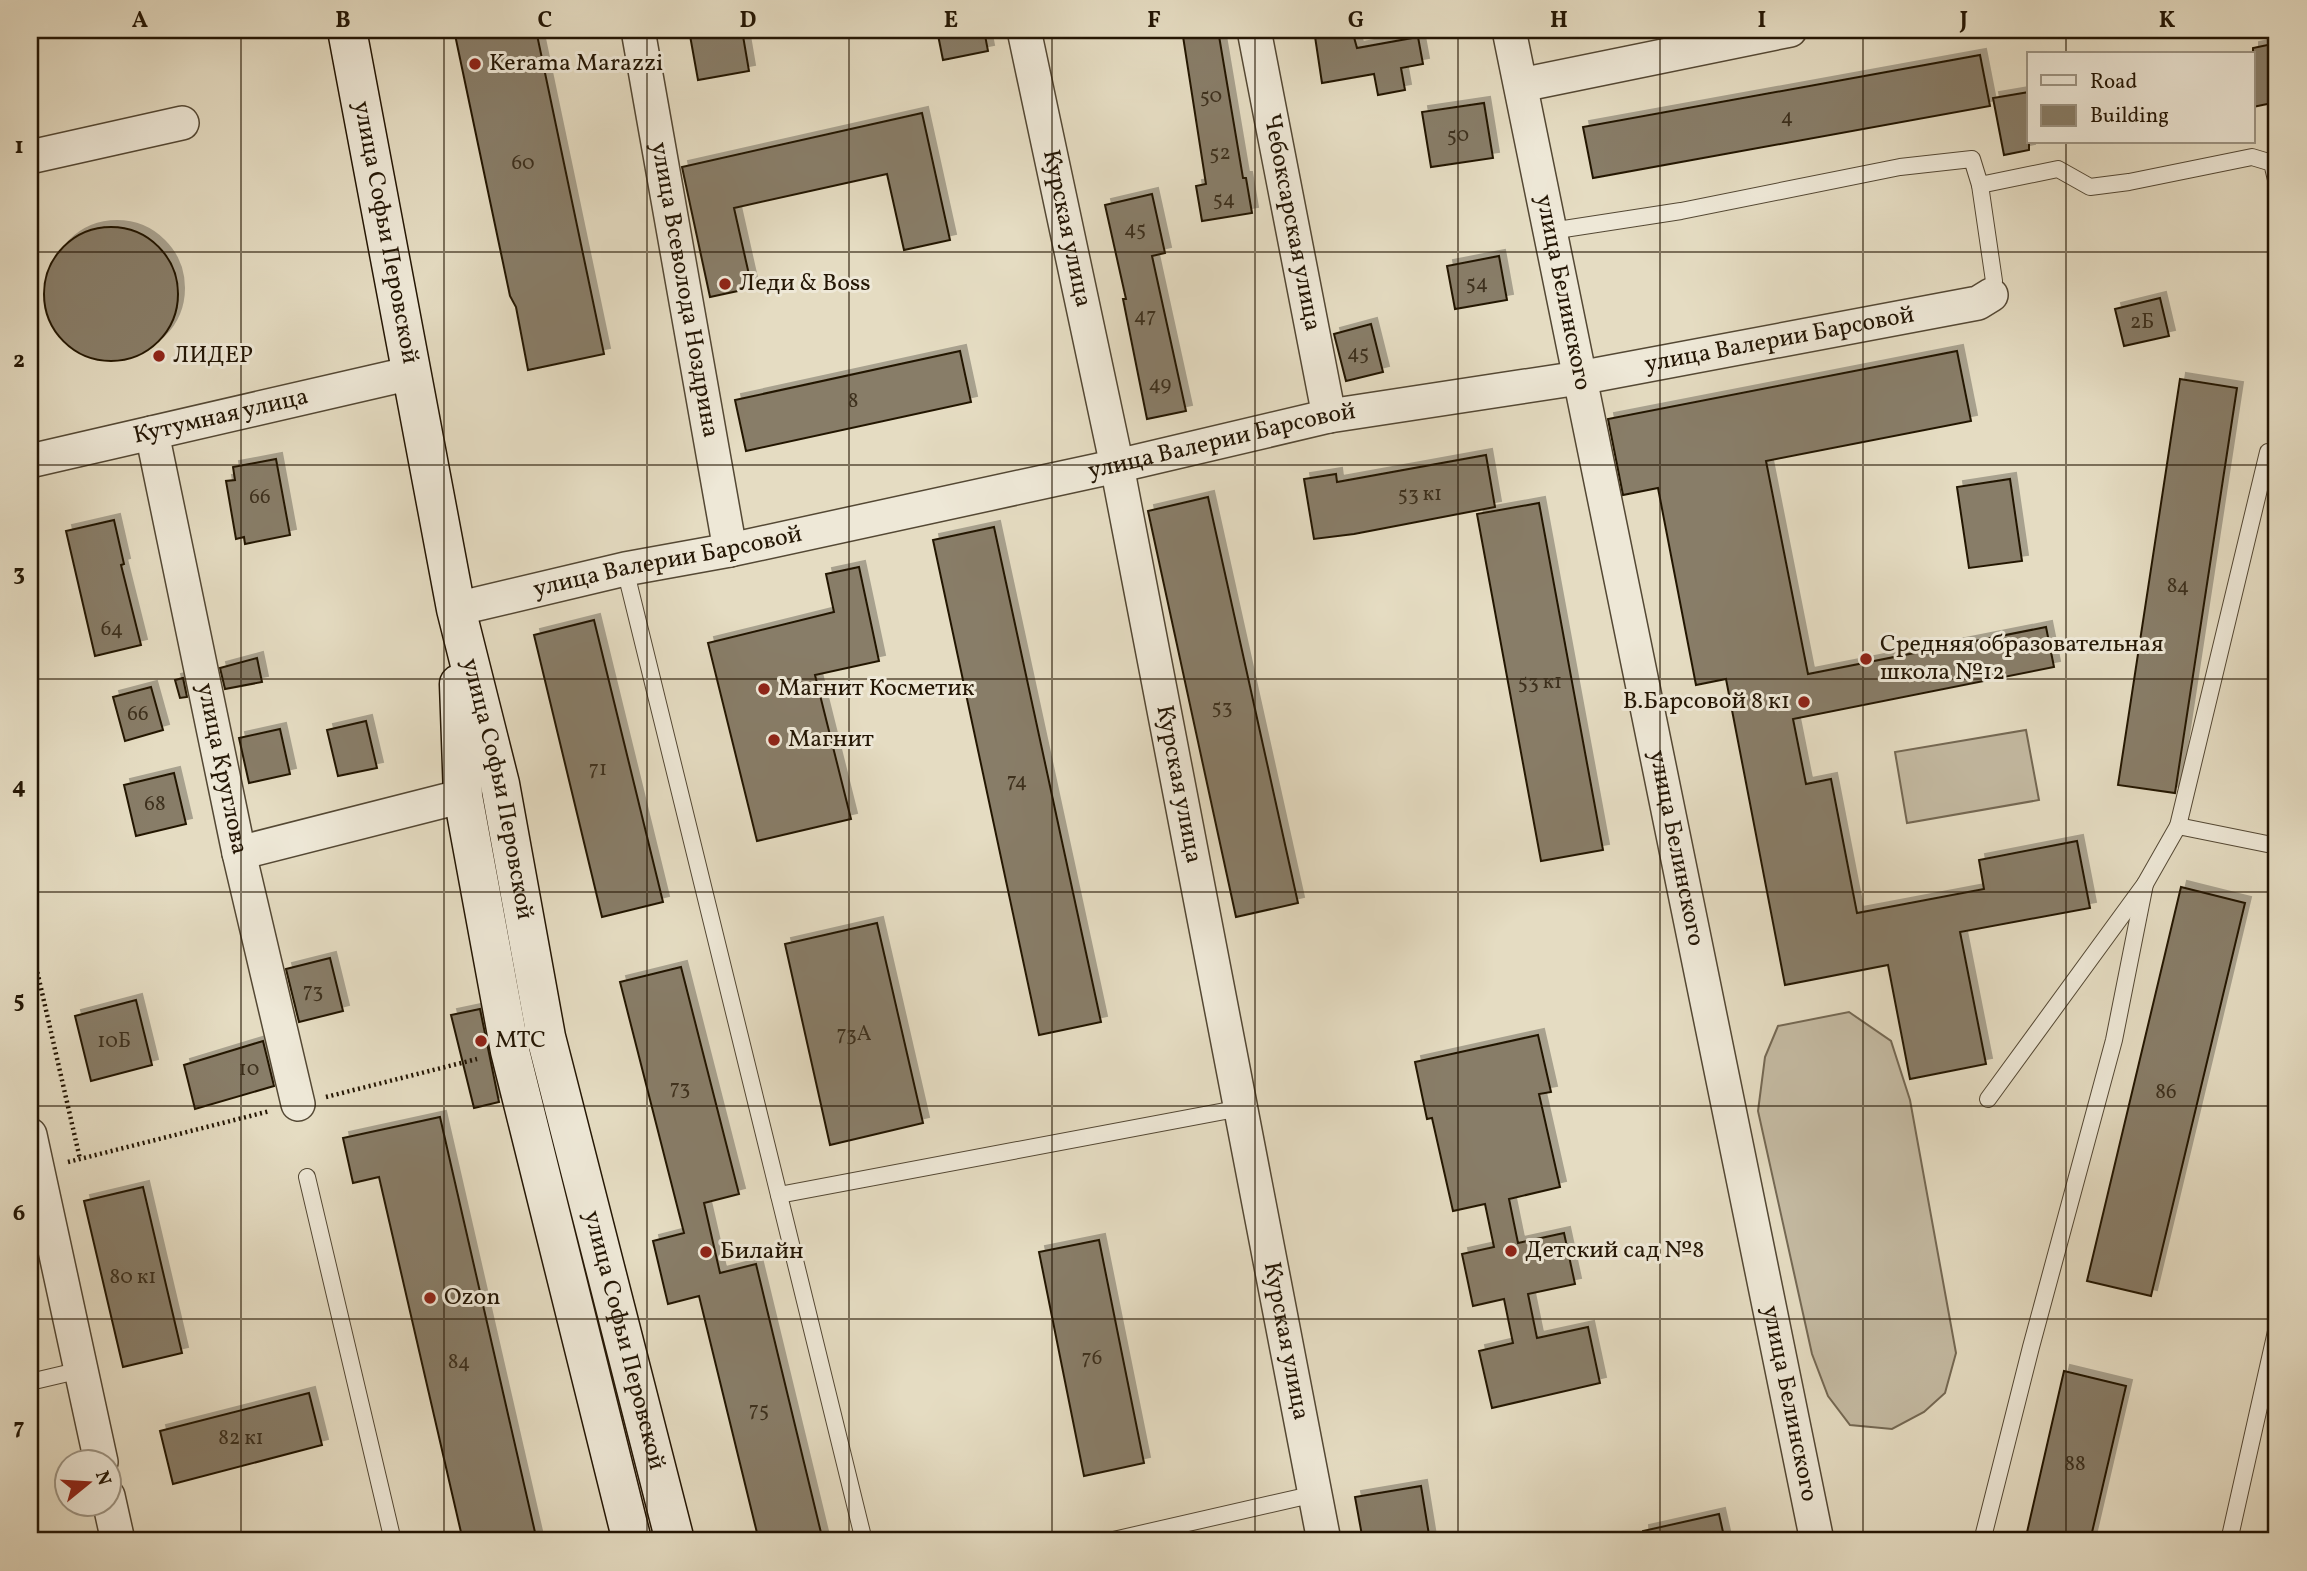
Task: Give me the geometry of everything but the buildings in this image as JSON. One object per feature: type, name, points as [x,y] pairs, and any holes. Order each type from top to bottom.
[{"type":"main road","name":"улица Софьи Перовской","points":[[347,30],[456,609],[500,784],[546,1037],[675,1541]]},
{"type":"main road","points":[[456,609],[463,796],[510,1051],[632,1541]]},
{"type":"street","name":"улица Всеволода Ноздрина","points":[[638,30],[730,550]]},
{"type":"street","name":"Курская улица","points":[[1024,30],[1117,466],[1324,1541]]},
{"type":"street","name":"Чебоксарская улица","points":[[1254,30],[1329,416]]},
{"type":"street","name":"улица Белинского","points":[[1509,30],[1817,1541]]},
{"type":"street","points":[[1521,85],[1790,30]]},
{"type":"street","points":[[30,157],[182,123]]},
{"type":"street","name":"улица Валерии Барсовой","points":[[456,609],[625,569],[730,550],[1117,466],[1329,416],[1579,378],[1978,303],[1991,295]]},
{"type":"street","name":"Кутумная улица","points":[[30,461],[394,377],[411,377]]},
{"type":"street","name":"улица Круглова","points":[[152,433],[239,853],[298,1104]]},
{"type":"street","points":[[239,853],[463,796]]},
{"type":"street","points":[[31,1145],[98,1448]]},
{"type":"street","points":[[113,1518],[118,1541]]},
{"type":"lane","points":[[1980,184],[2058,169],[2090,187],[2129,182],[2252,157],[2272,163],[2277,184]]},
{"type":"lane","points":[[1551,231],[1681,211],[1900,167],[1972,159],[1980,184],[1994,281],[1991,295]]},
{"type":"lane","points":[[1988,1099],[2145,884],[2178,826],[2268,452],[2277,454]]},
{"type":"lane","points":[[625,569],[864,1541]]},
{"type":"lane","points":[[2178,826],[2277,846]]},
{"type":"lane","points":[[1982,1541],[2031,1347],[2115,1040],[2145,884]]},
{"type":"lane","points":[[779,1195],[1241,1108]]},
{"type":"lane","points":[[307,1177],[393,1541]]},
{"type":"lane","points":[[2229,1541],[2277,1327]]},
{"type":"lane","points":[[30,1382],[81,1370]]},
{"type":"lane","points":[[1110,1541],[1315,1494]]},
{"type":"path","points":[[30,940],[80,1159]]},
{"type":"shaded area","points":[[2026,730],[2039,800],[1907,823],[1895,752]]},
{"type":"shaded area","points":[[1849,1012],[1891,1041],[1910,1100],[1956,1353],[1945,1393],[1924,1412],[1892,1429],[1850,1425],[1828,1396],[1812,1354],[1758,1111],[1765,1057],[1778,1026]]},
{"type":"place","name":"Kerama Marazzi","points":[[475,64]]},
{"type":"place","name":"Леди & Boss","points":[[725,284]]},
{"type":"place","name":"ЛИДЕР","points":[[159,356]]},
{"type":"place","name":"Средняя образовательная школа №12","points":[[1866,659]]},
{"type":"place","name":"Магнит Косметик","points":[[764,689]]},
{"type":"place","name":"В.Барсовой 8 к1","points":[[1804,702]]},
{"type":"place","name":"Магнит","points":[[774,740]]},
{"type":"place","name":"МТС","points":[[481,1041]]},
{"type":"place","name":"Детский сад №8","points":[[1511,1251]]},
{"type":"place","name":"Билайн","points":[[706,1252]]},
{"type":"place","name":"Ozon","points":[[430,1298]]}]
